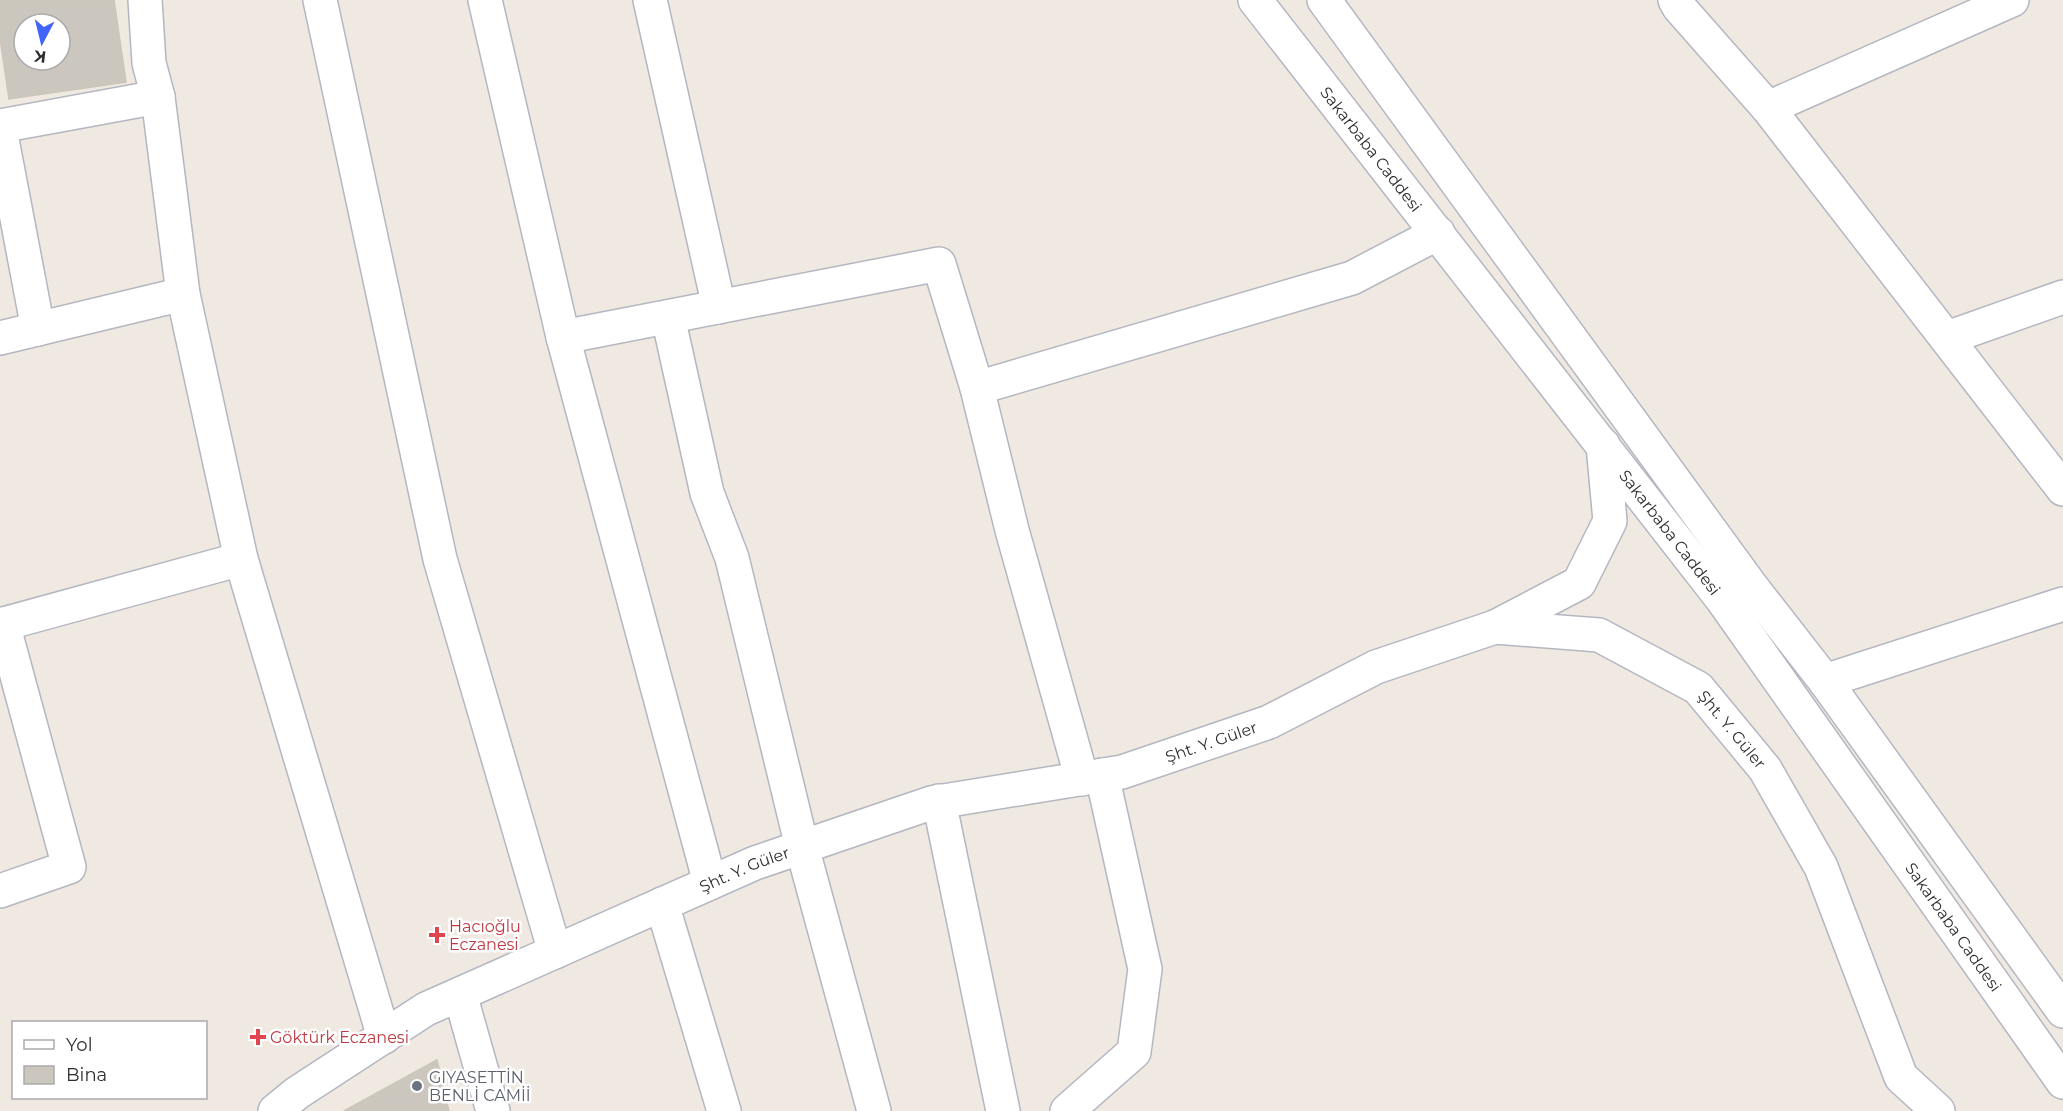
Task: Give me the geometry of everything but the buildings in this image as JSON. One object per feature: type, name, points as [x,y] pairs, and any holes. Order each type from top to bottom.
[{"type":"street","points":[[145,0],[149,63],[158,97],[183,294],[241,559],[384,1037]]},
{"type":"street","points":[[320,0],[440,559],[555,952]]},
{"type":"street","points":[[485,0],[563,337],[710,883]]},
{"type":"street","points":[[650,0],[719,307]]},
{"type":"street","name":"Sakarbaba Caddesi","points":[[1255,0],[1722,599],[2063,1082]]},
{"type":"street","name":"Sakarbaba Caddesi","points":[[1324,0],[1751,586],[1825,681],[2063,1011]]},
{"type":"street","points":[[1675,0],[1768,108],[2063,489]]},
{"type":"street","points":[[1768,108],[2012,0]]},
{"type":"street","points":[[38,329],[0,127],[158,97]]},
{"type":"street","points":[[977,388],[1352,278],[1438,233]]},
{"type":"street","points":[[563,337],[939,264],[977,388],[1011,530],[1092,777],[1145,969],[1134,1053],[1067,1111]]},
{"type":"street","points":[[0,338],[183,294]]},
{"type":"street","points":[[1947,338],[2063,297]]},
{"type":"street","points":[[668,317],[707,493],[732,558],[802,847],[874,1111]]},
{"type":"street","points":[[1495,627],[1579,583],[1610,521],[1603,445]]},
{"type":"street","points":[[0,891],[69,867],[1,624],[241,559]]},
{"type":"street","points":[[1825,681],[2063,604]]},
{"type":"street","name":"Şht. Y. Güler","points":[[275,1111],[297,1093],[426,1009],[754,863],[939,801],[1122,772],[1269,722],[1376,667],[1495,627],[1599,635],[1698,688],[1765,769],[1821,867],[1901,1077],[1938,1111]]},
{"type":"street","points":[[939,801],[1004,1111]]},
{"type":"street","points":[[662,904],[724,1111]]},
{"type":"street","points":[[460,994],[493,1111]]},
{"type":"place","name":"Hacıoğlu Eczanesi","points":[[437,935]]},
{"type":"place","name":"Göktürk Eczanesi","points":[[258,1037]]},
{"type":"place","name":"GIYASETTİN BENLİ CAMİİ","points":[[417,1086]]}]
